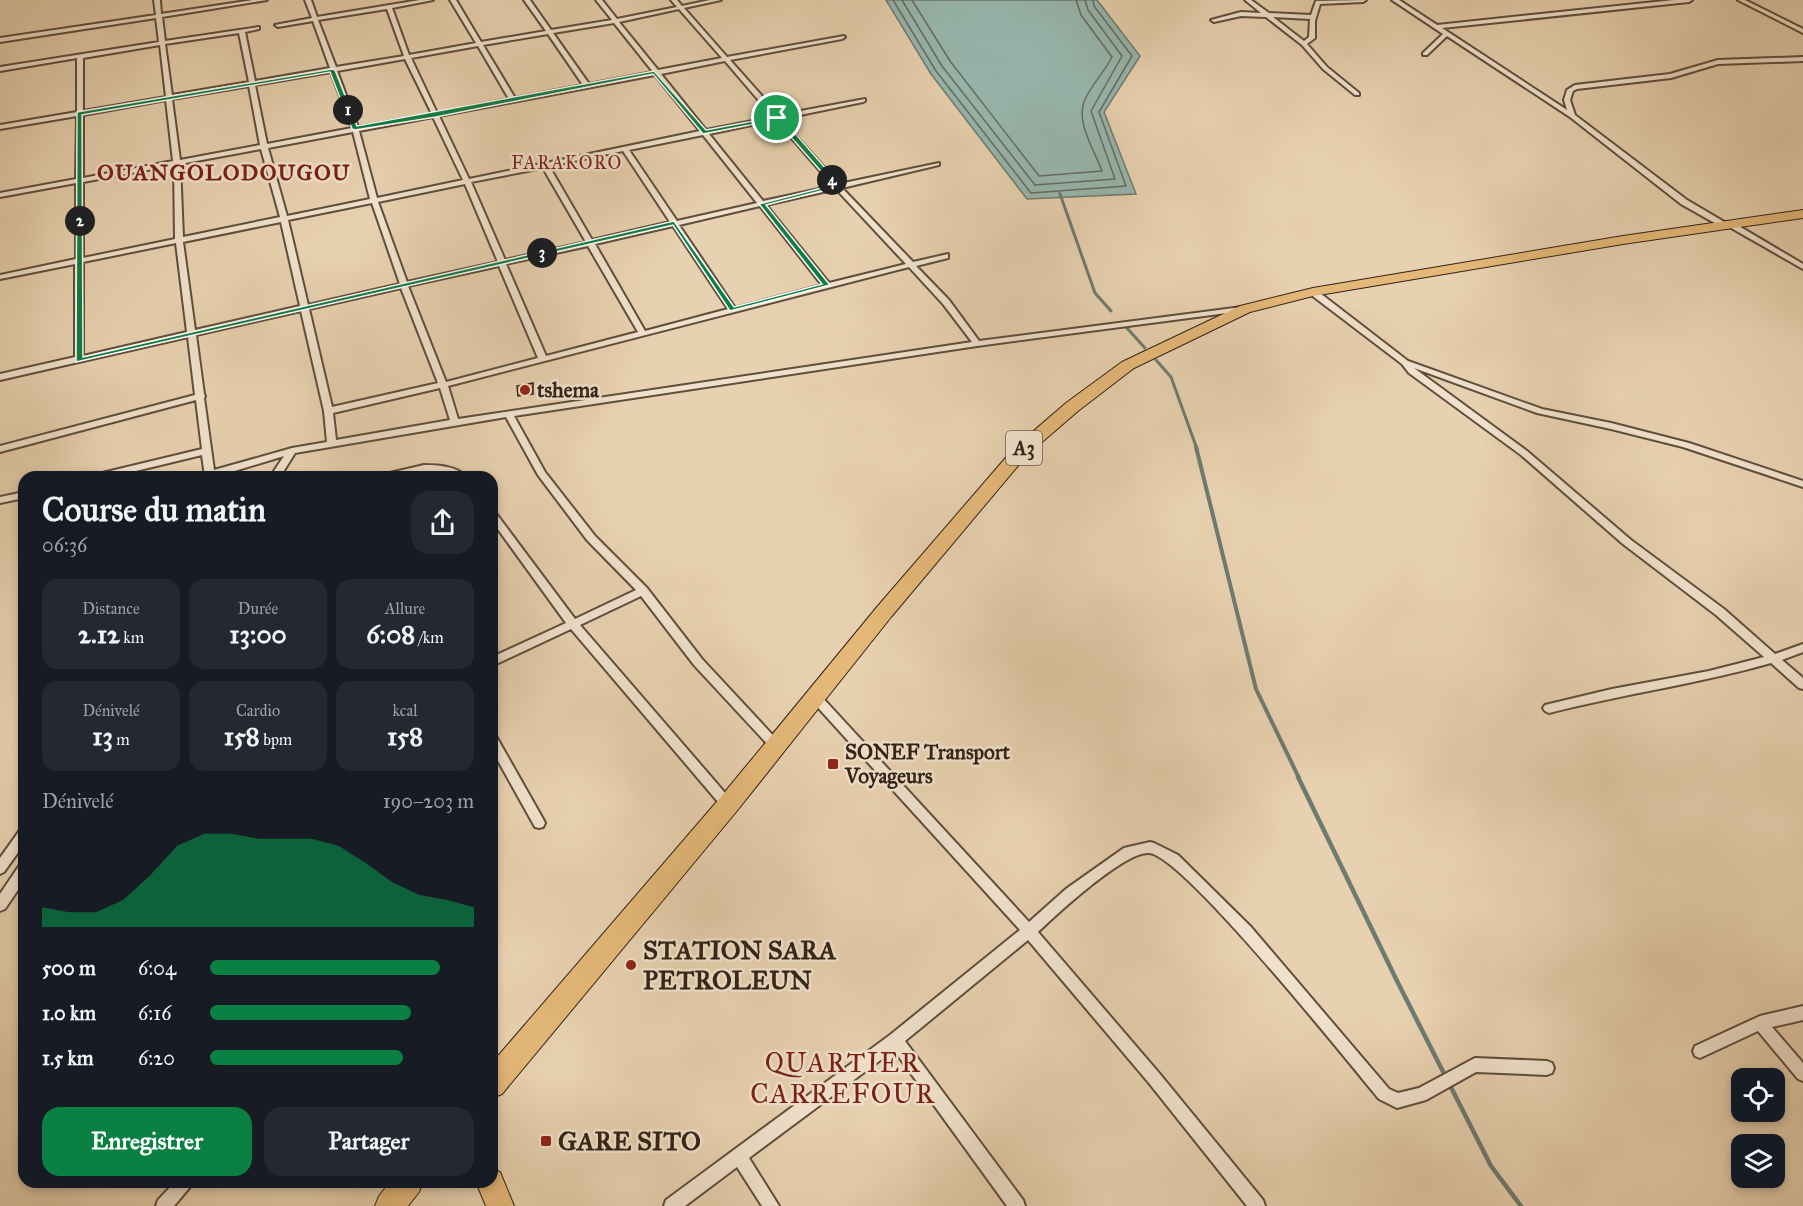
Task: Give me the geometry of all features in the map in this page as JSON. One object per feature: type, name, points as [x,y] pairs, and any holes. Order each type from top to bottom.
[{"type":"highway","name":"A3","points":[[498,1076],[728,806],[892,603],[1021,451],[1072,407],[1128,365],[1245,309],[1313,292],[1726,224],[1803,214]]},
{"type":"highway","points":[[389,1206],[404,1188]]},
{"type":"highway","points":[[492,1188],[500,1206]]},
{"type":"street","points":[[157,0],[161,43],[171,98],[177,162],[179,240],[209,471]]},
{"type":"street","points":[[0,40],[264,0]]},
{"type":"street","points":[[308,0],[355,129],[374,199],[455,422]]},
{"type":"street","points":[[278,25],[430,0]]},
{"type":"street","points":[[453,0],[477,44],[513,100]]},
{"type":"street","points":[[527,0],[587,86]]},
{"type":"street","points":[[599,0],[654,72],[705,132],[826,285]]},
{"type":"street","points":[[674,0],[837,186],[946,302],[977,344]]},
{"type":"street","points":[[0,127],[682,9],[718,0]]},
{"type":"street","points":[[1248,0],[1304,44],[1325,68],[1358,94]]},
{"type":"street","points":[[1304,44],[1312,39],[1313,17],[1318,2],[1363,0]]},
{"type":"street","points":[[1395,0],[1572,116],[1684,202],[1803,267]]},
{"type":"street","points":[[1435,27],[1689,0]]},
{"type":"street","points":[[1741,0],[1803,31]]},
{"type":"street","points":[[389,7],[407,57],[467,181],[543,359]]},
{"type":"street","points":[[1215,20],[1241,14],[1313,17]]},
{"type":"street","points":[[0,69],[257,28]]},
{"type":"street","points":[[242,31],[264,147],[284,218],[328,411],[332,442]]},
{"type":"street","points":[[1425,54],[1447,33]]},
{"type":"street","points":[[0,195],[842,37]]},
{"type":"street","points":[[79,360],[80,56]]},
{"type":"street","points":[[1572,116],[1568,100],[1570,90],[1575,87],[1671,76],[1718,62],[1803,59]]},
{"type":"street","points":[[0,277],[863,100]]},
{"type":"street","points":[[625,149],[732,309]]},
{"type":"street","points":[[0,377],[937,164]]},
{"type":"street","points":[[545,165],[642,332]]},
{"type":"street","points":[[1781,254],[1803,261]]},
{"type":"street","points":[[328,411],[443,385],[642,332],[945,256]]},
{"type":"street","points":[[1313,292],[1405,362],[1412,371],[1524,453],[1628,542],[1720,612],[1803,685]]},
{"type":"street","points":[[226,471],[292,451],[332,442],[455,422],[977,344],[1245,309]]},
{"type":"street","points":[[1405,362],[1540,411],[1686,445],[1803,484]]},
{"type":"street","points":[[0,449],[201,396]]},
{"type":"street","points":[[509,415],[541,473],[591,538],[643,591],[698,662],[776,746]]},
{"type":"street","points":[[123,471],[207,451]]},
{"type":"street","points":[[279,471],[292,451]]},
{"type":"street","points":[[417,471],[433,468],[454,471]]},
{"type":"street","points":[[0,500],[18,496]]},
{"type":"street","points":[[498,522],[573,624],[728,806]]},
{"type":"street","points":[[498,659],[643,591]]},
{"type":"street","points":[[1549,708],[1587,698],[1773,660],[1803,648]]},
{"type":"street","points":[[816,698],[1029,931],[1154,1078],[1257,1206]]},
{"type":"street","points":[[498,750],[539,823]]},
{"type":"street","points":[[1,865],[18,842]]},
{"type":"street","points":[[672,1206],[895,1040],[1029,931],[1071,893],[1128,852],[1150,847],[1174,859],[1246,931],[1367,1077],[1390,1098],[1397,1101],[1421,1095],[1475,1065],[1547,1068]]},
{"type":"street","points":[[0,905],[18,879]]},
{"type":"street","points":[[1700,1051],[1760,1023],[1803,1013]]},
{"type":"street","points":[[1760,1023],[1803,1074]]},
{"type":"street","points":[[895,1040],[1017,1206]]},
{"type":"street","points":[[740,1157],[771,1206]]},
{"type":"street","points":[[164,1206],[180,1188]]},
{"type":"water","points":[[886,0],[1097,0],[1140,56],[1104,112],[1136,194],[1027,199],[931,74]]},
{"type":"building","name":"tshema","points":[[533,383],[533,394],[518,396],[517,386]]},
{"type":"waterway","points":[[1060,194],[1095,293],[1111,311]]},
{"type":"waterway","points":[[1126,327],[1145,348]]},
{"type":"waterway","points":[[1156,360],[1171,377],[1197,449]]},
{"type":"waterway","points":[[1196,447],[1256,689],[1299,778]]},
{"type":"waterway","points":[[1298,777],[1397,981],[1491,1166],[1521,1206]]},
{"type":"place","name":"tshema","points":[[525,390]]},
{"type":"place","name":"SONEF Transport Voyageurs","points":[[833,764]]},
{"type":"place","name":"STATION SARA PETROLEUN","points":[[631,965]]},
{"type":"place","name":"GARE SITO","points":[[546,1141]]},
{"type":"district","name":"FARAKORO","points":[[567,163]]},
{"type":"district","name":"OUANGOLODOUGOU","points":[[224,172]]},
{"type":"district","name":"QUARTIER CARREFOUR","points":[[843,1078]]},
{"type":"route","points":[[332,70],[355,129],[654,72],[705,132],[777,118],[837,186],[762,204],[826,285],[732,309],[674,223],[79,360],[80,114],[332,70]]}]
